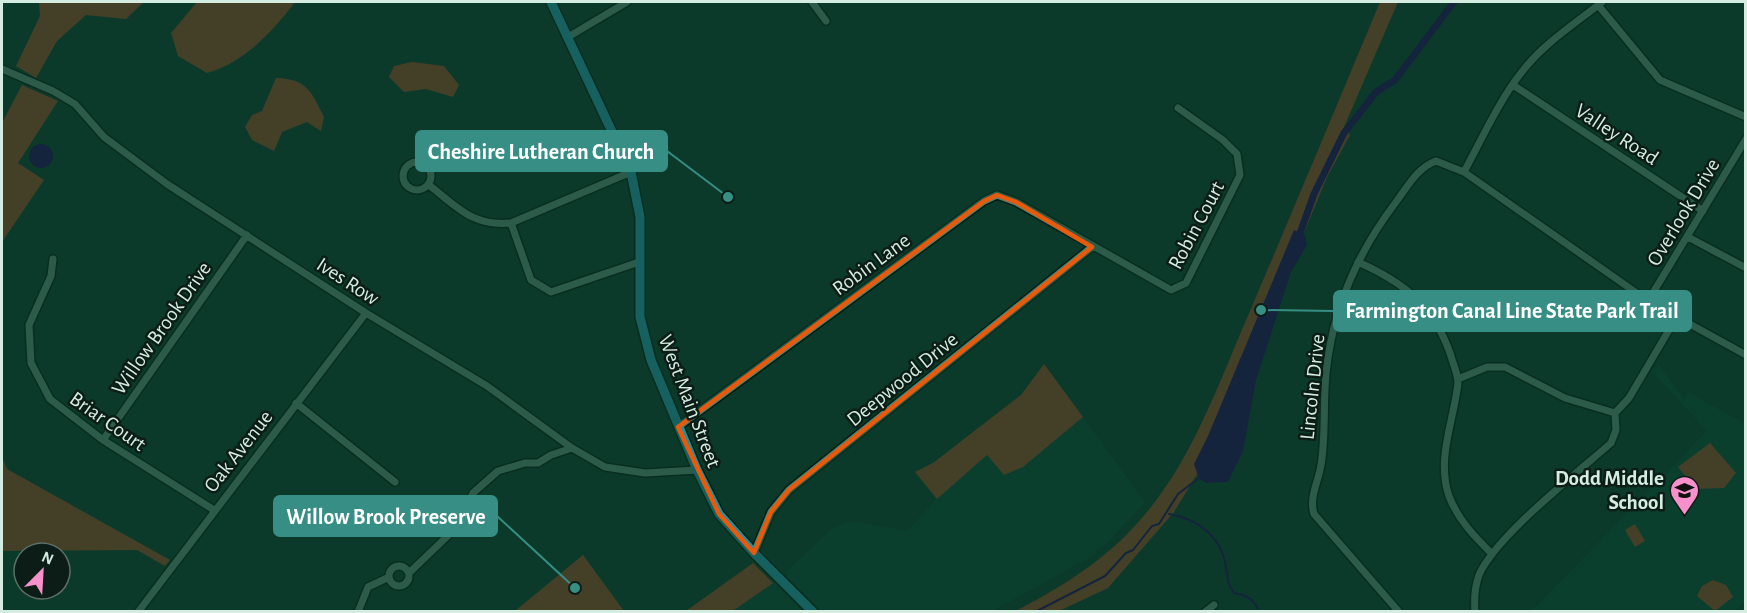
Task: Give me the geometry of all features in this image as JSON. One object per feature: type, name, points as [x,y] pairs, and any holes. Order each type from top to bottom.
[{"type":"main road","name":"West Main Street","points":[[551,2],[631,172],[640,217],[640,317],[650,356],[678,427],[719,514],[813,612]]},
{"type":"street","points":[[568,38],[627,2]]},
{"type":"street","points":[[812,2],[826,21]]},
{"type":"street","points":[[1464,172],[1525,68],[1600,3],[1660,80],[1746,117]]},
{"type":"street","name":"Ives Row","points":[[2,69],[53,91],[75,105],[104,137],[129,158],[366,313],[487,386],[572,448],[605,467],[645,473],[697,470]]},
{"type":"street","name":"Valley Road","points":[[1513,85],[1703,211]]},
{"type":"street","name":"Robin Court","points":[[1092,247],[1171,290],[1186,283],[1240,175],[1237,154],[1223,140],[1178,108]]},
{"type":"street","name":"Overlook Drive","points":[[1648,301],[1746,139]]},
{"type":"street","name":"Lincoln Drive","points":[[1399,612],[1314,514],[1311,503],[1321,466],[1326,373],[1331,337],[1343,297],[1358,262],[1382,220],[1423,166],[1436,161],[1464,172],[1648,301],[1746,355]]},
{"type":"street","points":[[416,162],[428,167],[432,176],[429,185],[417,190],[408,187],[403,174],[407,166],[416,162]]},
{"type":"street","points":[[429,185],[474,220],[494,225],[512,223],[631,172]]},
{"type":"street","name":"Robin Lane","points":[[678,427],[984,201],[997,195],[1016,202],[1092,247]]},
{"type":"street","points":[[512,223],[531,280],[551,292],[639,262]]},
{"type":"street","name":"Willow Brook Drive","points":[[103,440],[247,234]]},
{"type":"street","points":[[1688,237],[1746,268]]},
{"type":"street","name":"Deepwood Drive","points":[[754,553],[771,512],[789,490],[1092,247]]},
{"type":"street","name":"Briar Court","points":[[53,259],[51,276],[29,325],[31,363],[50,399],[103,440],[214,510]]},
{"type":"street","points":[[1358,262],[1392,278],[1419,300],[1431,314],[1445,340],[1458,380],[1446,448],[1449,496],[1465,526],[1492,554]]},
{"type":"street","name":"Oak Avenue","points":[[138,612],[366,313]]},
{"type":"street","points":[[1474,612],[1479,575],[1492,554],[1530,515],[1611,443],[1616,430],[1615,413],[1629,398],[1676,318]]},
{"type":"street","points":[[1458,380],[1487,367],[1505,367],[1565,398],[1615,413]]},
{"type":"street","points":[[296,403],[395,483]]},
{"type":"street","points":[[389,577],[394,585],[400,586],[408,582],[409,573],[459,525],[473,493],[498,471],[525,463],[538,463],[550,455],[572,448]]},
{"type":"street","points":[[358,612],[368,587],[389,577],[396,567],[402,567],[409,573]]},
{"type":"street","points":[[1205,612],[1214,605]]},
{"type":"highlighted area","points":[[997,195],[1016,202],[1092,247],[789,490],[771,512],[754,553],[719,514],[678,427],[984,201]]},
{"type":"shaded area","points":[[39,2],[144,2],[126,19],[86,15],[57,41],[36,78],[16,66],[40,16]]},
{"type":"shaded area","points":[[197,2],[295,2],[257,45],[234,61],[207,73],[178,56],[171,33]]},
{"type":"shaded area","points":[[1380,2],[1398,2],[1344,127],[1350,135],[1327,177],[1251,362],[1204,463],[1174,512],[1108,588],[1059,611],[1014,612],[1049,593],[1098,560],[1141,519],[1176,472],[1216,392]]},
{"type":"shaded area","points":[[412,62],[444,66],[459,85],[453,97],[426,89],[404,92],[389,77],[394,66]]},
{"type":"shaded area","points":[[276,78],[295,81],[307,88],[324,117],[321,131],[307,122],[282,132],[274,151],[252,140],[245,127],[252,115],[262,111]]},
{"type":"shaded area","points":[[22,85],[58,101],[18,163],[44,180],[2,242],[2,123]]},
{"type":"shaded area","points":[[41,144],[46,145],[52,151],[52,161],[46,167],[41,168],[36,167],[30,161],[29,156],[30,151],[36,145]]},
{"type":"shaded area","points":[[1294,230],[1305,235],[1307,245],[1291,272],[1256,380],[1243,451],[1228,482],[1206,483],[1199,478],[1194,464],[1208,436]]},
{"type":"shaded area","points":[[1044,364],[1145,502],[1108,542],[1089,558],[992,611],[822,611],[785,573],[833,528],[851,521],[907,531],[937,499],[915,472],[933,463],[1021,395]]},
{"type":"shaded area","points":[[1044,364],[1083,417],[1023,467],[1004,475],[987,455],[937,499],[915,472],[933,463],[1021,395]]},
{"type":"shaded area","name":"Dodd Middle School","points":[[1658,365],[1685,398],[1688,392],[1745,424],[1745,601],[1735,611],[1531,612],[1707,431],[1653,372]]},
{"type":"shaded area","points":[[1710,443],[1736,473],[1724,488],[1696,489],[1678,467]]},
{"type":"shaded area","points":[[2,457],[7,469],[170,560],[165,566],[137,550],[72,550],[72,541],[12,541],[12,551],[2,551]]},
{"type":"shaded area","points":[[1635,524],[1645,541],[1635,547],[1625,530]]},
{"type":"shaded area","points":[[583,555],[624,611],[515,611]]},
{"type":"shaded area","points":[[753,563],[773,583],[733,611],[686,611]]},
{"type":"shaded area","points":[[1713,580],[1726,585],[1733,597],[1715,611],[1697,596],[1702,586]]},
{"type":"shaded area","points":[[774,582],[802,611],[733,612]]},
{"type":"waterway","points":[[1298,239],[1314,194],[1344,133],[1376,92],[1395,80],[1454,2]]},
{"type":"waterway","points":[[1035,612],[1105,576],[1126,553],[1133,550],[1152,526],[1159,524],[1178,494],[1199,478]]},
{"type":"waterway","points":[[1169,514],[1189,520],[1213,538],[1223,556],[1232,590],[1234,593],[1246,596],[1259,612]]},
{"type":"place","name":"Cheshire Lutheran Church","points":[[728,197]]},
{"type":"place","name":"Farmington Canal Line State Park Trail","points":[[1261,310]]},
{"type":"place","name":"Dodd Middle School","points":[[1685,516]]},
{"type":"place","name":"Willow Brook Preserve","points":[[575,588]]}]
